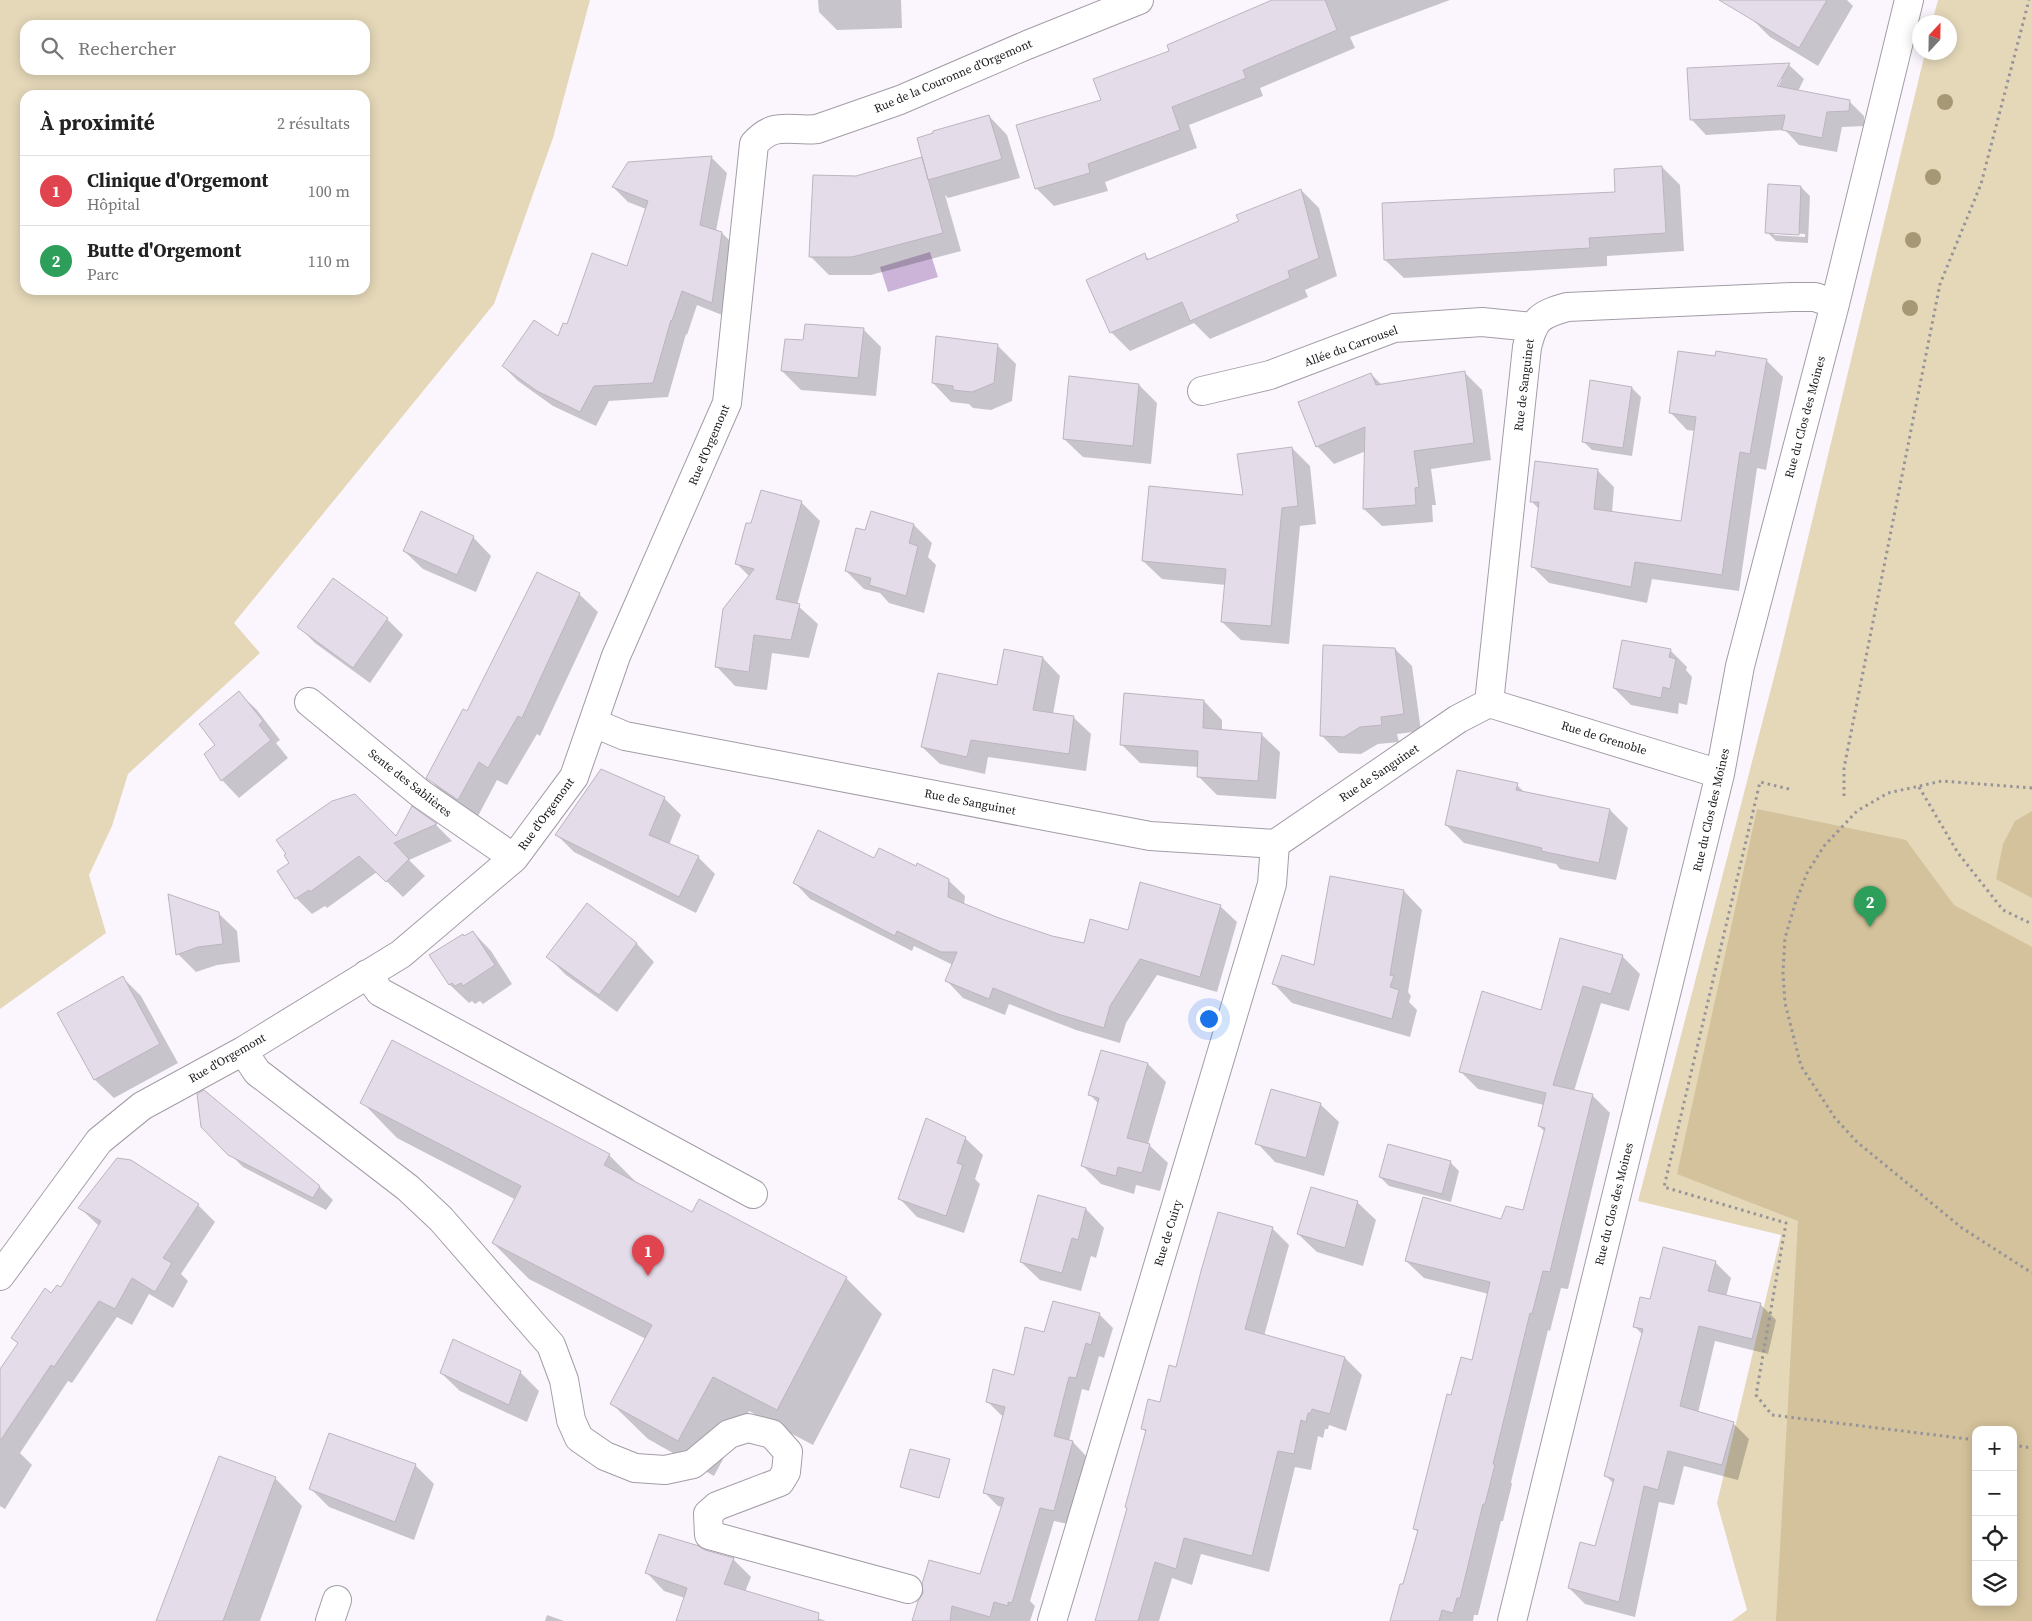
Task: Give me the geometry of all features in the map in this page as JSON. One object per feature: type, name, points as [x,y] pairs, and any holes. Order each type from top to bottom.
[{"type":"street","name":"Rue de la Couronne d'Orgemont","points":[[764,132],[794,128],[803,131],[827,126],[900,100],[1027,45],[1139,0]]},
{"type":"street","name":"Rue du Clos des Moines","points":[[1512,1621],[1720,774],[1740,666],[1835,304],[1909,0]]},
{"type":"street","name":"Rue d'Orgemont","points":[[0,1276],[99,1141],[142,1106],[243,1050],[401,954],[514,858],[574,777],[616,656],[727,403],[754,144],[764,132]]},
{"type":"street","name":"Rue de Sanguinet","points":[[594,723],[625,736],[1150,836],[1275,844],[1458,719],[1489,703],[1528,347],[1533,327],[1547,312],[1567,307],[1792,297],[1814,297],[1835,304]]},
{"type":"street","name":"Allée du Carrousel","points":[[1202,391],[1270,375],[1394,328],[1482,322],[1533,327]]},
{"type":"street","name":"Sente des Sablières","points":[[309,702],[421,794],[514,858]]},
{"type":"street","name":"Rue de Grenoble","points":[[1489,703],[1720,774]]},
{"type":"street","name":"Rue de Cuiry","points":[[1052,1621],[1272,884],[1275,844]]},
{"type":"street","points":[[367,974],[380,992],[753,1194]]},
{"type":"street","points":[[243,1050],[257,1072],[408,1188],[448,1226],[551,1345],[564,1380],[571,1420],[579,1438],[605,1456],[635,1468],[665,1470],[693,1464],[729,1434],[748,1428],[772,1434],[788,1452],[786,1472],[780,1482],[716,1506],[708,1514],[709,1535],[908,1589]]},
{"type":"path","points":[[1844,796],[1844,768],[1940,284],[1981,184],[2029,0]]},
{"type":"path","points":[[2032,788],[1942,781],[1888,793],[1857,811],[1824,846],[1807,873],[1785,938],[1783,972],[1785,1003],[1801,1066],[1835,1118],[1857,1142],[1962,1228],[2032,1273]]},
{"type":"path","points":[[1788,788],[1760,782],[1664,1187],[1786,1223],[1756,1395],[1772,1415],[1972,1440]]},
{"type":"path","points":[[1919,787],[1958,853],[2004,910],[2032,924]]},
{"type":"path","points":[[2017,1446],[2032,1448]]},
{"type":"shaded area","points":[[0,0],[590,0],[553,138],[494,304],[234,623],[260,653],[128,774],[112,826],[89,875],[106,933],[0,1009]]},
{"type":"shaded area","points":[[1938,0],[2032,0],[2032,1621],[1732,1621],[1747,1610],[1717,1503],[1781,1235],[1638,1201],[1780,654],[1923,60],[1957,60],[1957,15],[1934,15]]},
{"type":"shaded area","points":[[930,252],[938,277],[888,292],[880,267]]},
{"type":"shaded area","points":[[1757,809],[1906,840],[1954,905],[2032,947],[2032,1621],[1776,1621],[1798,1221],[1677,1174]]},
{"type":"shaded area","points":[[2032,811],[2032,898],[1996,879],[2003,844],[2015,821]]},
{"type":"building","points":[[1272,0],[1325,0],[1337,30],[1243,70],[1246,78],[1172,107],[1180,130],[1088,164],[1090,173],[1035,189],[1016,125],[1101,100],[1093,79],[1169,51],[1167,45]]},
{"type":"building","points":[[1719,0],[1827,0],[1799,48]]},
{"type":"building","points":[[1790,63],[1777,86],[1850,100],[1849,111],[1827,112],[1822,138],[1782,130],[1785,115],[1690,120],[1687,68]]},
{"type":"building","points":[[989,115],[1002,159],[928,180],[917,138],[933,133],[933,131]]},
{"type":"building","points":[[712,156],[700,225],[722,232],[712,303],[682,291],[671,320],[653,383],[594,386],[580,412],[537,391],[502,366],[534,320],[558,336],[563,323],[567,324],[592,253],[627,266],[648,201],[612,187],[628,162]]},
{"type":"building","points":[[922,157],[943,233],[852,257],[809,257],[813,175],[856,176]]},
{"type":"building","points":[[1662,166],[1666,233],[1589,238],[1590,248],[1384,260],[1382,203],[1615,192],[1614,169]]},
{"type":"building","points":[[1768,184],[1801,186],[1799,235],[1765,233]]},
{"type":"building","points":[[1301,189],[1319,258],[1288,271],[1290,278],[1190,321],[1182,302],[1110,333],[1086,280],[1145,253],[1147,260],[1239,221],[1236,215]]},
{"type":"building","points":[[805,324],[864,328],[858,378],[781,371],[785,339],[803,340]]},
{"type":"building","points":[[936,336],[998,344],[994,383],[972,392],[953,390],[953,386],[932,383]]},
{"type":"building","points":[[1678,351],[1715,356],[1716,351],[1767,359],[1750,454],[1740,452],[1722,575],[1635,562],[1631,587],[1531,567],[1539,502],[1530,502],[1535,461],[1598,469],[1594,509],[1681,521],[1696,417],[1669,413]]},
{"type":"building","points":[[1465,371],[1474,443],[1414,451],[1419,487],[1415,488],[1416,505],[1363,509],[1365,427],[1316,447],[1298,402],[1371,373],[1376,385]]},
{"type":"building","points":[[1069,376],[1139,384],[1133,446],[1063,439]]},
{"type":"building","points":[[1590,380],[1632,387],[1623,448],[1582,442]]},
{"type":"building","points":[[1292,447],[1298,506],[1282,508],[1271,626],[1221,622],[1226,569],[1142,561],[1149,486],[1243,495],[1237,454]]},
{"type":"building","points":[[761,490],[802,501],[776,599],[800,604],[791,640],[754,635],[749,672],[715,667],[723,609],[754,569],[735,564],[746,523],[751,523]]},
{"type":"building","points":[[421,511],[474,536],[457,575],[403,551]]},
{"type":"building","points":[[871,511],[914,524],[909,543],[918,546],[906,596],[869,585],[871,578],[845,571],[856,528],[865,530]]},
{"type":"building","points":[[537,572],[580,593],[522,718],[518,716],[488,768],[479,762],[458,800],[426,778],[463,709],[467,711]]},
{"type":"building","points":[[333,578],[388,618],[353,668],[297,627]]},
{"type":"building","points":[[1622,640],[1671,649],[1669,657],[1676,659],[1670,689],[1663,687],[1661,698],[1613,688]]},
{"type":"building","points":[[1323,645],[1395,648],[1404,714],[1381,717],[1382,725],[1360,727],[1344,737],[1320,736]]},
{"type":"building","points":[[1004,649],[1043,657],[1033,710],[1074,716],[1069,754],[971,740],[967,757],[921,747],[938,673],[997,685]]},
{"type":"building","points":[[239,691],[263,721],[259,725],[271,740],[221,781],[204,754],[215,745],[199,724]]},
{"type":"building","points":[[1124,693],[1204,700],[1203,728],[1262,733],[1258,781],[1197,777],[1198,751],[1120,745]]},
{"type":"building","points":[[601,769],[665,797],[649,835],[699,856],[679,897],[555,835]]},
{"type":"building","points":[[1457,770],[1518,783],[1516,790],[1610,809],[1599,863],[1541,851],[1542,848],[1445,825]]},
{"type":"building","points":[[355,794],[396,836],[412,806],[437,824],[394,843],[409,859],[386,882],[359,856],[310,892],[309,890],[295,899],[277,871],[289,863],[284,855],[286,854],[276,840],[332,801]]},
{"type":"building","points":[[818,830],[874,858],[879,848],[916,866],[917,863],[949,879],[948,897],[999,918],[1052,936],[1084,943],[1090,919],[1128,930],[1140,882],[1221,905],[1200,977],[1140,959],[1110,1006],[1104,1028],[1058,1014],[993,988],[989,999],[945,981],[957,952],[941,952],[897,931],[895,936],[793,883]]},
{"type":"building","points":[[1330,876],[1404,890],[1390,975],[1394,976],[1390,987],[1399,990],[1392,1019],[1272,984],[1282,955],[1314,965]]},
{"type":"building","points":[[168,894],[219,912],[223,944],[198,947],[176,955]]},
{"type":"building","points":[[587,903],[637,943],[599,995],[546,957]]},
{"type":"building","points":[[473,931],[495,965],[463,986],[461,983],[455,986],[452,983],[449,985],[429,955],[463,934],[464,936]]},
{"type":"building","points":[[1560,938],[1623,955],[1611,994],[1583,986],[1553,1085],[1593,1094],[1550,1272],[1543,1271],[1532,1314],[1530,1313],[1493,1464],[1495,1465],[1485,1504],[1483,1504],[1460,1598],[1457,1598],[1453,1613],[1442,1610],[1439,1621],[1390,1621],[1400,1584],[1403,1584],[1418,1530],[1413,1529],[1447,1394],[1451,1395],[1461,1357],[1472,1360],[1490,1282],[1405,1261],[1423,1197],[1501,1219],[1506,1206],[1523,1210],[1545,1128],[1538,1126],[1546,1093],[1459,1072],[1482,991],[1541,1010]]},
{"type":"building","points":[[123,976],[160,1044],[94,1080],[57,1013]]},
{"type":"building","points":[[392,1040],[610,1154],[604,1165],[692,1212],[699,1199],[847,1277],[777,1410],[713,1377],[678,1441],[610,1404],[652,1325],[492,1243],[521,1186],[360,1103]]},
{"type":"building","points":[[1101,1050],[1148,1063],[1127,1138],[1150,1144],[1142,1173],[1118,1167],[1116,1176],[1081,1166],[1099,1098],[1088,1095]]},
{"type":"building","points":[[1271,1089],[1321,1103],[1306,1158],[1255,1144]]},
{"type":"building","points":[[204,1090],[320,1186],[313,1198],[228,1155],[201,1127],[197,1094]]},
{"type":"building","points":[[926,1118],[966,1137],[957,1163],[963,1165],[946,1216],[898,1199]]},
{"type":"building","points":[[1388,1144],[1451,1161],[1442,1194],[1379,1177]]},
{"type":"building","points":[[117,1158],[131,1160],[199,1204],[163,1258],[172,1263],[155,1292],[132,1278],[115,1309],[99,1301],[54,1367],[51,1365],[0,1441],[0,1369],[18,1343],[11,1338],[45,1288],[51,1293],[57,1285],[61,1287],[101,1221],[78,1208]]},
{"type":"building","points":[[1311,1187],[1358,1201],[1345,1248],[1297,1234]]},
{"type":"building","points":[[1038,1195],[1086,1208],[1078,1240],[1072,1238],[1062,1273],[1020,1262]]},
{"type":"building","points":[[1218,1212],[1273,1227],[1245,1329],[1345,1357],[1330,1414],[1312,1409],[1311,1413],[1308,1413],[1306,1422],[1301,1420],[1294,1454],[1278,1451],[1252,1556],[1184,1538],[1176,1569],[1155,1562],[1138,1621],[1095,1621],[1127,1508],[1125,1507],[1146,1430],[1141,1429],[1148,1399],[1160,1402],[1169,1365],[1176,1367]]},
{"type":"building","points":[[1663,1247],[1716,1261],[1708,1291],[1761,1303],[1752,1339],[1699,1326],[1680,1406],[1734,1422],[1722,1465],[1668,1451],[1658,1490],[1644,1486],[1619,1602],[1568,1588],[1580,1542],[1595,1546],[1614,1479],[1604,1476],[1643,1329],[1633,1327],[1640,1297],[1650,1299]]},
{"type":"building","points":[[1053,1301],[1100,1313],[1091,1345],[1086,1343],[1076,1378],[1069,1377],[1054,1436],[1073,1441],[1054,1511],[1040,1508],[1012,1603],[1008,1602],[1008,1606],[994,1602],[990,1617],[952,1606],[950,1621],[912,1621],[918,1601],[923,1593],[922,1584],[929,1560],[980,1574],[1004,1498],[983,1493],[1005,1407],[986,1402],[993,1369],[1014,1375],[1025,1327],[1044,1332]]},
{"type":"building","points":[[453,1339],[521,1371],[509,1405],[440,1373]]},
{"type":"building","points":[[329,1433],[416,1464],[395,1522],[309,1489]]},
{"type":"building","points":[[910,1449],[950,1459],[939,1498],[900,1487]]},
{"type":"building","points":[[219,1456],[276,1477],[223,1621],[156,1621]]},
{"type":"building","points":[[659,1534],[734,1558],[724,1584],[819,1613],[818,1621],[676,1621],[687,1588],[645,1573]]},
{"type":"place","name":"Butte d'Orgemont","points":[[1870,927]]},
{"type":"place","name":"Clinique d'Orgemont","points":[[648,1276]]}]
